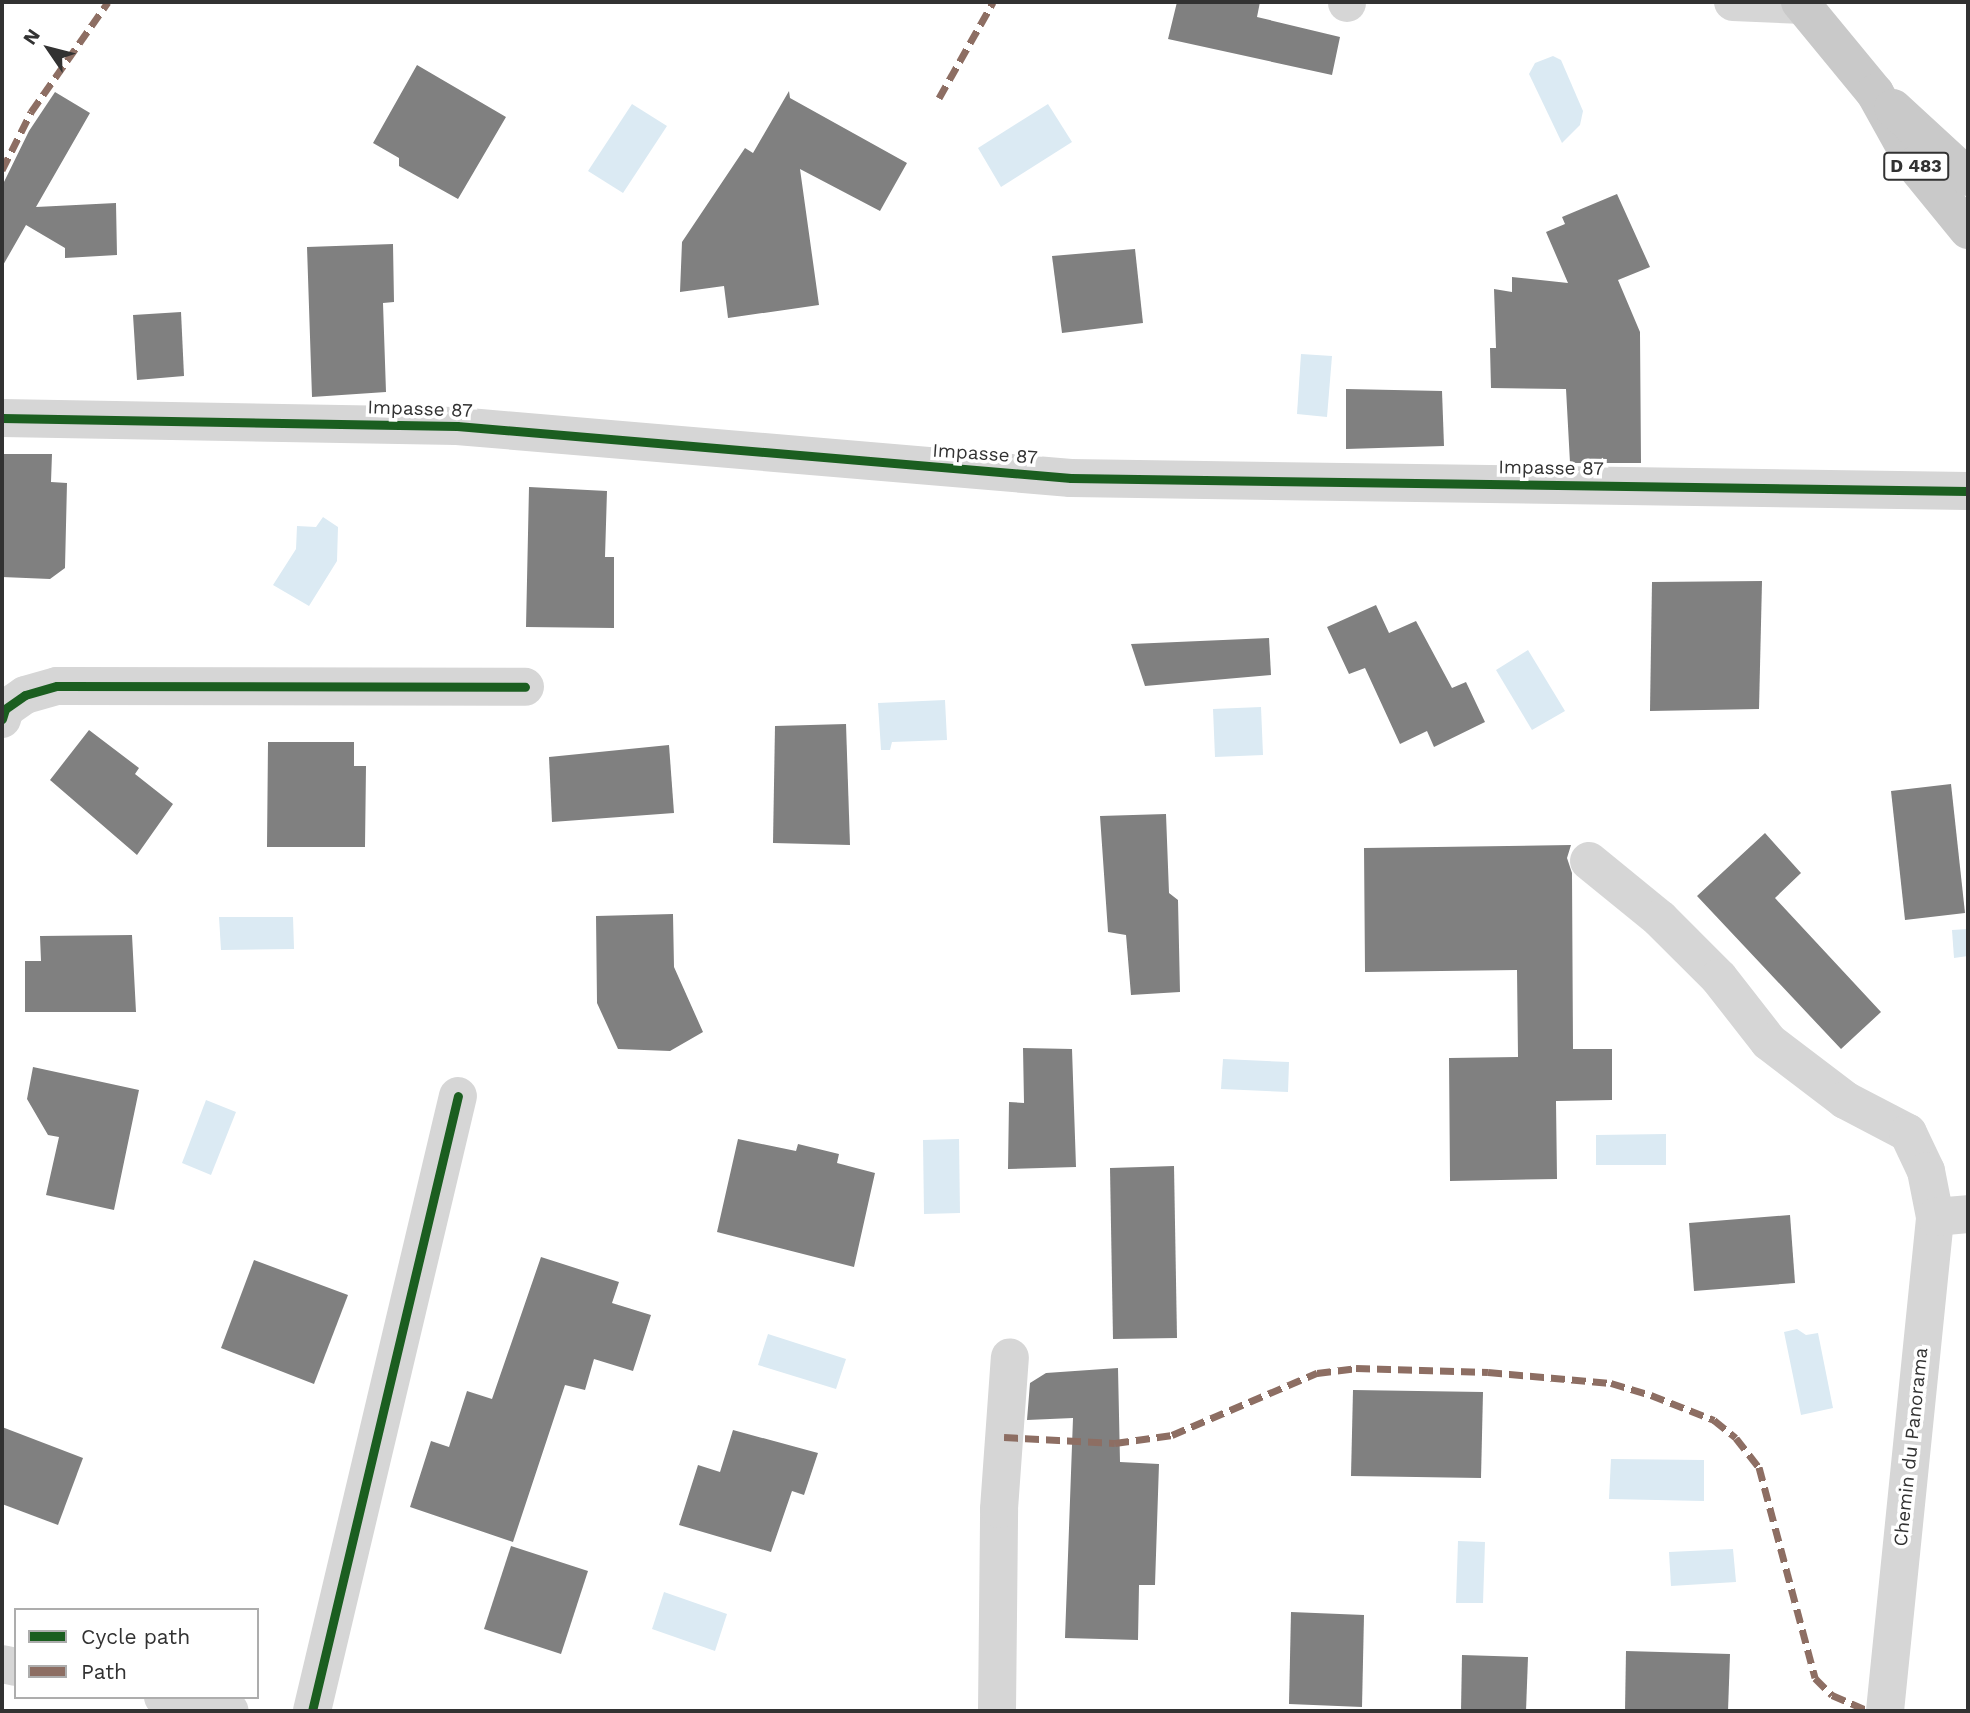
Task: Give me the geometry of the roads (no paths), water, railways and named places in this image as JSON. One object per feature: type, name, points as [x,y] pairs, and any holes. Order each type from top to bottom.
[{"type":"main road","name":"D 483","points":[[1801,4],[1875,93],[1968,177]]},
{"type":"main road","name":"D 483","points":[[1875,93],[1915,164],[1968,230]]},
{"type":"street","points":[[1733,2],[1801,4]]},
{"type":"street","name":"Impasse 87","points":[[2,418],[457,426],[1071,478],[1968,491]]},
{"type":"street","points":[[2,719],[5,709],[25,695],[57,686],[525,687]]},
{"type":"street","name":"Chemin du Panorama","points":[[1589,861],[1660,919],[1718,978],[1769,1042],[1845,1100],[1908,1133],[1926,1171],[1952,1215],[1885,1711]]},
{"type":"street","points":[[312,1711],[458,1096]]},
{"type":"street","points":[[997,1711],[999,1508],[1010,1357]]},
{"type":"street","points":[[173,1699],[230,1711]]}]
